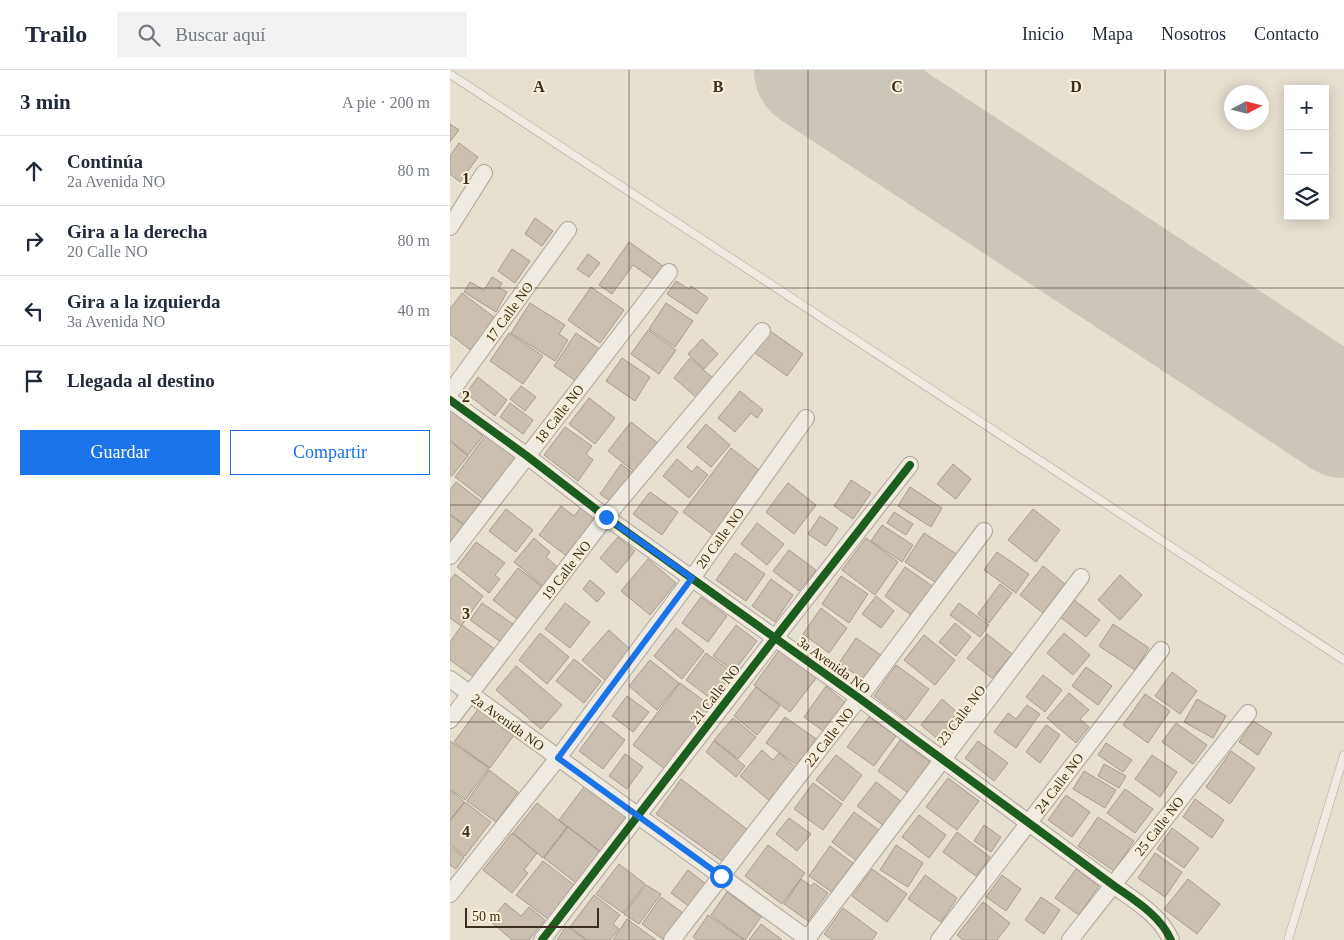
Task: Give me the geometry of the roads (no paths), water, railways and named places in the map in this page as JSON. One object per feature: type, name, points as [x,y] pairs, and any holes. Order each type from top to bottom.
[{"type":"street","points":[[450,227],[484,173]]},
{"type":"street","name":"17 Calle NO","points":[[450,393],[568,230]]},
{"type":"street","name":"18 Calle NO","points":[[450,556],[668,272]]},
{"type":"street","name":"19 Calle NO","points":[[450,720],[606,517],[762,331]]},
{"type":"street","name":"3a Avenida NO","points":[[450,400],[606,517],[859,698],[1152,914],[1171,940]]},
{"type":"street","name":"20 Calle NO","points":[[450,894],[558,758],[692,578],[806,418]]},
{"type":"street","name":"21 Calle NO","points":[[542,940],[910,465]]},
{"type":"street","name":"22 Calle NO","points":[[672,940],[859,698],[984,532]]},
{"type":"street","name":"23 Calle NO","points":[[807,940],[1082,577]]},
{"type":"street","name":"24 Calle NO","points":[[939,940],[1161,650]]},
{"type":"street","name":"2a Avenida NO","points":[[450,679],[807,940]]},
{"type":"street","name":"25 Calle NO","points":[[1070,940],[1248,713]]},
{"type":"lane","points":[[450,74],[1344,660]]},
{"type":"lane","points":[[1288,940],[1344,755]]}]
